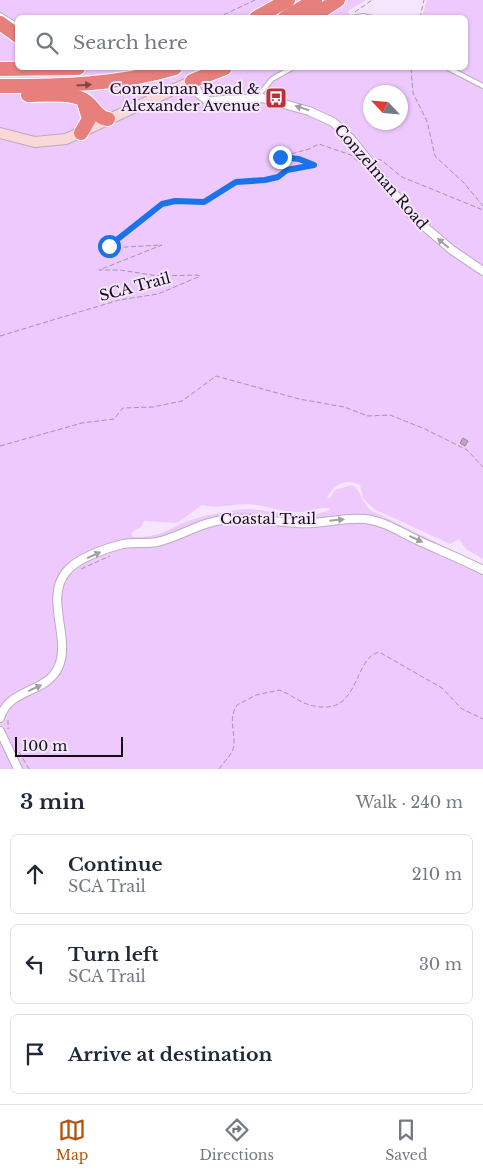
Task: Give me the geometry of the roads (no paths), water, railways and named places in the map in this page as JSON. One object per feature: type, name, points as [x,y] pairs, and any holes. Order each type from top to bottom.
[{"type":"highway","points":[[261,15],[288,0]]},
{"type":"highway","points":[[290,15],[314,0]]},
{"type":"highway","points":[[315,15],[338,0]]},
{"type":"highway","points":[[0,23],[15,34]]},
{"type":"highway","points":[[0,69],[15,69]]},
{"type":"highway","points":[[0,86],[93,84],[167,70]]},
{"type":"highway","points":[[192,81],[220,70]]},
{"type":"highway","points":[[0,93],[80,98],[88,103],[100,117],[108,119]]},
{"type":"highway","points":[[80,98],[86,105],[89,117],[87,126],[81,134]]},
{"type":"main road","points":[[0,133],[18,139],[39,142],[62,140],[81,134],[108,119],[192,81]]},
{"type":"street","name":"Conzelman Road","points":[[192,81],[200,96],[210,102],[257,98],[294,106],[327,118],[346,133],[367,165],[422,225],[452,250],[483,271]]},
{"type":"street","points":[[0,718],[2,710],[11,699],[47,682],[59,666],[62,648],[58,596],[61,580],[66,572],[77,563],[115,546],[158,542],[196,526],[222,520],[257,519],[303,524],[362,519],[382,523],[483,570]]},
{"type":"street","points":[[4,731],[18,769]]},
{"type":"lane","points":[[0,15],[15,24]]},
{"type":"lane","points":[[257,98],[272,78],[288,70]]},
{"type":"lane","points":[[452,70],[483,86]]},
{"type":"place","name":"Conzelman Road & Alexander Avenue","points":[[276,98]]}]
